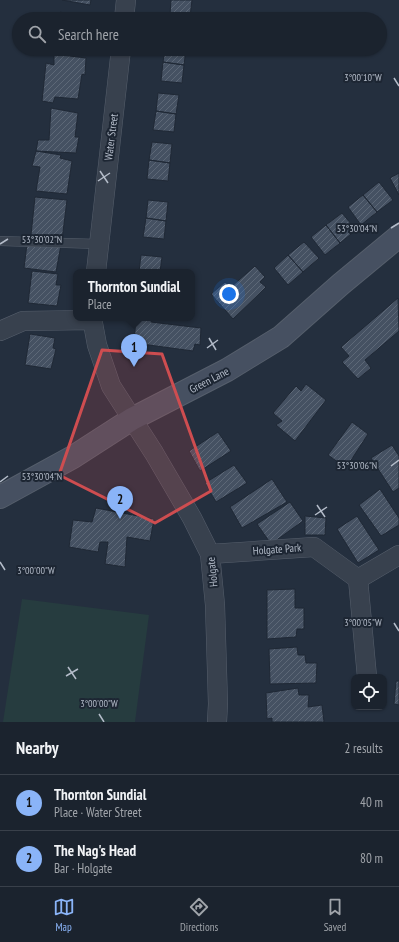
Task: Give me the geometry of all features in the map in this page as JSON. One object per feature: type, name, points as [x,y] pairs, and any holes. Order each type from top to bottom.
[{"type":"main road","name":"Green Lane","points":[[0,498],[73,457],[132,419],[227,370],[281,337],[341,284],[399,236]]},
{"type":"street","points":[[125,12],[126,0]]},
{"type":"street","name":"Water Street","points":[[96,269],[120,56]]},
{"type":"street","points":[[0,332],[23,321],[73,320]]},
{"type":"street","points":[[92,321],[97,345],[111,386],[132,419]]},
{"type":"street","name":"Holgate","points":[[132,419],[192,518],[210,554],[215,606],[218,704],[217,722]]},
{"type":"street","name":"Holgate Park","points":[[210,554],[314,547],[358,578]]},
{"type":"street","points":[[367,674],[358,578],[399,555]]},
{"type":"lane","points":[[0,242],[99,244]]},
{"type":"highlighted area","points":[[102,350],[162,354],[211,491],[155,523],[59,475]]},
{"type":"green space","points":[[22,599],[149,615],[135,722],[3,722]]},
{"type":"building","points":[[62,0],[91,0],[90,5]]},
{"type":"building","points":[[171,0],[192,0],[191,12],[170,12]]},
{"type":"building","points":[[54,56],[86,58],[85,75],[82,74],[78,99],[55,97],[53,103],[42,101],[46,63],[54,65]]},
{"type":"building","points":[[164,56],[185,56],[184,65],[163,62]]},
{"type":"building","points":[[163,62],[184,65],[182,83],[161,81]]},
{"type":"building","points":[[158,93],[179,95],[176,114],[156,111]]},
{"type":"building","points":[[51,108],[78,113],[75,137],[79,137],[76,153],[36,151],[38,140],[49,140]]},
{"type":"building","points":[[156,111],[176,114],[174,132],[153,130]]},
{"type":"building","points":[[152,142],[172,144],[170,163],[149,160]]},
{"type":"building","points":[[36,151],[61,155],[60,158],[72,161],[67,194],[36,191],[40,167],[32,166]]},
{"type":"building","points":[[149,160],[170,163],[168,181],[147,179]]},
{"type":"building","points":[[399,173],[399,195],[390,178]]},
{"type":"building","points":[[379,182],[393,200],[377,212],[363,195]]},
{"type":"building","points":[[363,195],[377,212],[361,225],[348,207]]},
{"type":"building","points":[[35,197],[67,200],[62,240],[31,235]]},
{"type":"building","points":[[148,200],[168,202],[166,221],[146,218]]},
{"type":"building","points":[[342,213],[356,230],[340,243],[326,225]]},
{"type":"building","points":[[146,218],[166,221],[164,239],[143,237]]},
{"type":"building","points":[[326,225],[340,243],[325,255],[311,237]]},
{"type":"building","points":[[304,242],[319,258],[303,272],[288,255]]},
{"type":"building","points":[[27,244],[61,245],[56,272],[24,268]]},
{"type":"building","points":[[141,255],[162,257],[160,269],[139,269]]},
{"type":"building","points":[[288,255],[303,272],[288,285],[274,268]]},
{"type":"building","points":[[255,266],[265,277],[260,282],[266,287],[233,319],[211,294],[225,282],[231,287]]},
{"type":"building","points":[[32,271],[58,274],[56,285],[61,285],[57,306],[28,303]]},
{"type":"building","points":[[398,298],[399,331],[365,360],[371,368],[358,379],[342,362],[349,356],[341,347]]},
{"type":"building","points":[[136,321],[151,321],[201,328],[200,345],[195,344],[193,351],[134,343]]},
{"type":"building","points":[[30,334],[55,338],[53,348],[56,349],[51,369],[25,365]]},
{"type":"building","points":[[306,384],[326,400],[295,441],[276,425],[282,421],[273,413],[296,386],[301,391]]},
{"type":"building","points":[[352,422],[368,434],[346,468],[328,455]]},
{"type":"building","points":[[218,432],[231,451],[200,471],[189,451]]},
{"type":"building","points":[[392,445],[399,456],[399,488],[393,492],[371,458]]},
{"type":"building","points":[[234,465],[247,483],[216,502],[205,483]]},
{"type":"building","points":[[272,479],[287,502],[242,528],[230,507]]},
{"type":"building","points":[[380,489],[399,518],[399,525],[381,536],[359,505]]},
{"type":"building","points":[[290,502],[303,521],[271,544],[257,524]]},
{"type":"building","points":[[96,508],[154,519],[150,541],[127,537],[125,567],[105,564],[108,542],[100,542],[98,552],[69,547],[73,520],[92,522]]},
{"type":"building","points":[[305,516],[326,518],[325,535],[305,535]]},
{"type":"building","points":[[357,516],[379,550],[358,563],[337,529]]},
{"type":"building","points":[[295,589],[295,608],[304,608],[304,629],[297,629],[296,637],[267,639],[267,590]]},
{"type":"building","points":[[297,647],[298,655],[305,655],[306,663],[317,663],[316,683],[270,684],[269,649]]},
{"type":"building","points":[[396,681],[399,681],[399,705],[394,704]]},
{"type":"building","points":[[298,688],[299,695],[309,695],[308,707],[322,705],[324,722],[272,722],[272,718],[267,719],[266,693]]},
{"type":"place","name":"Thornton Sundial","points":[[134,367]]},
{"type":"place","name":"The Nag's Head","points":[[120,519]]}]
